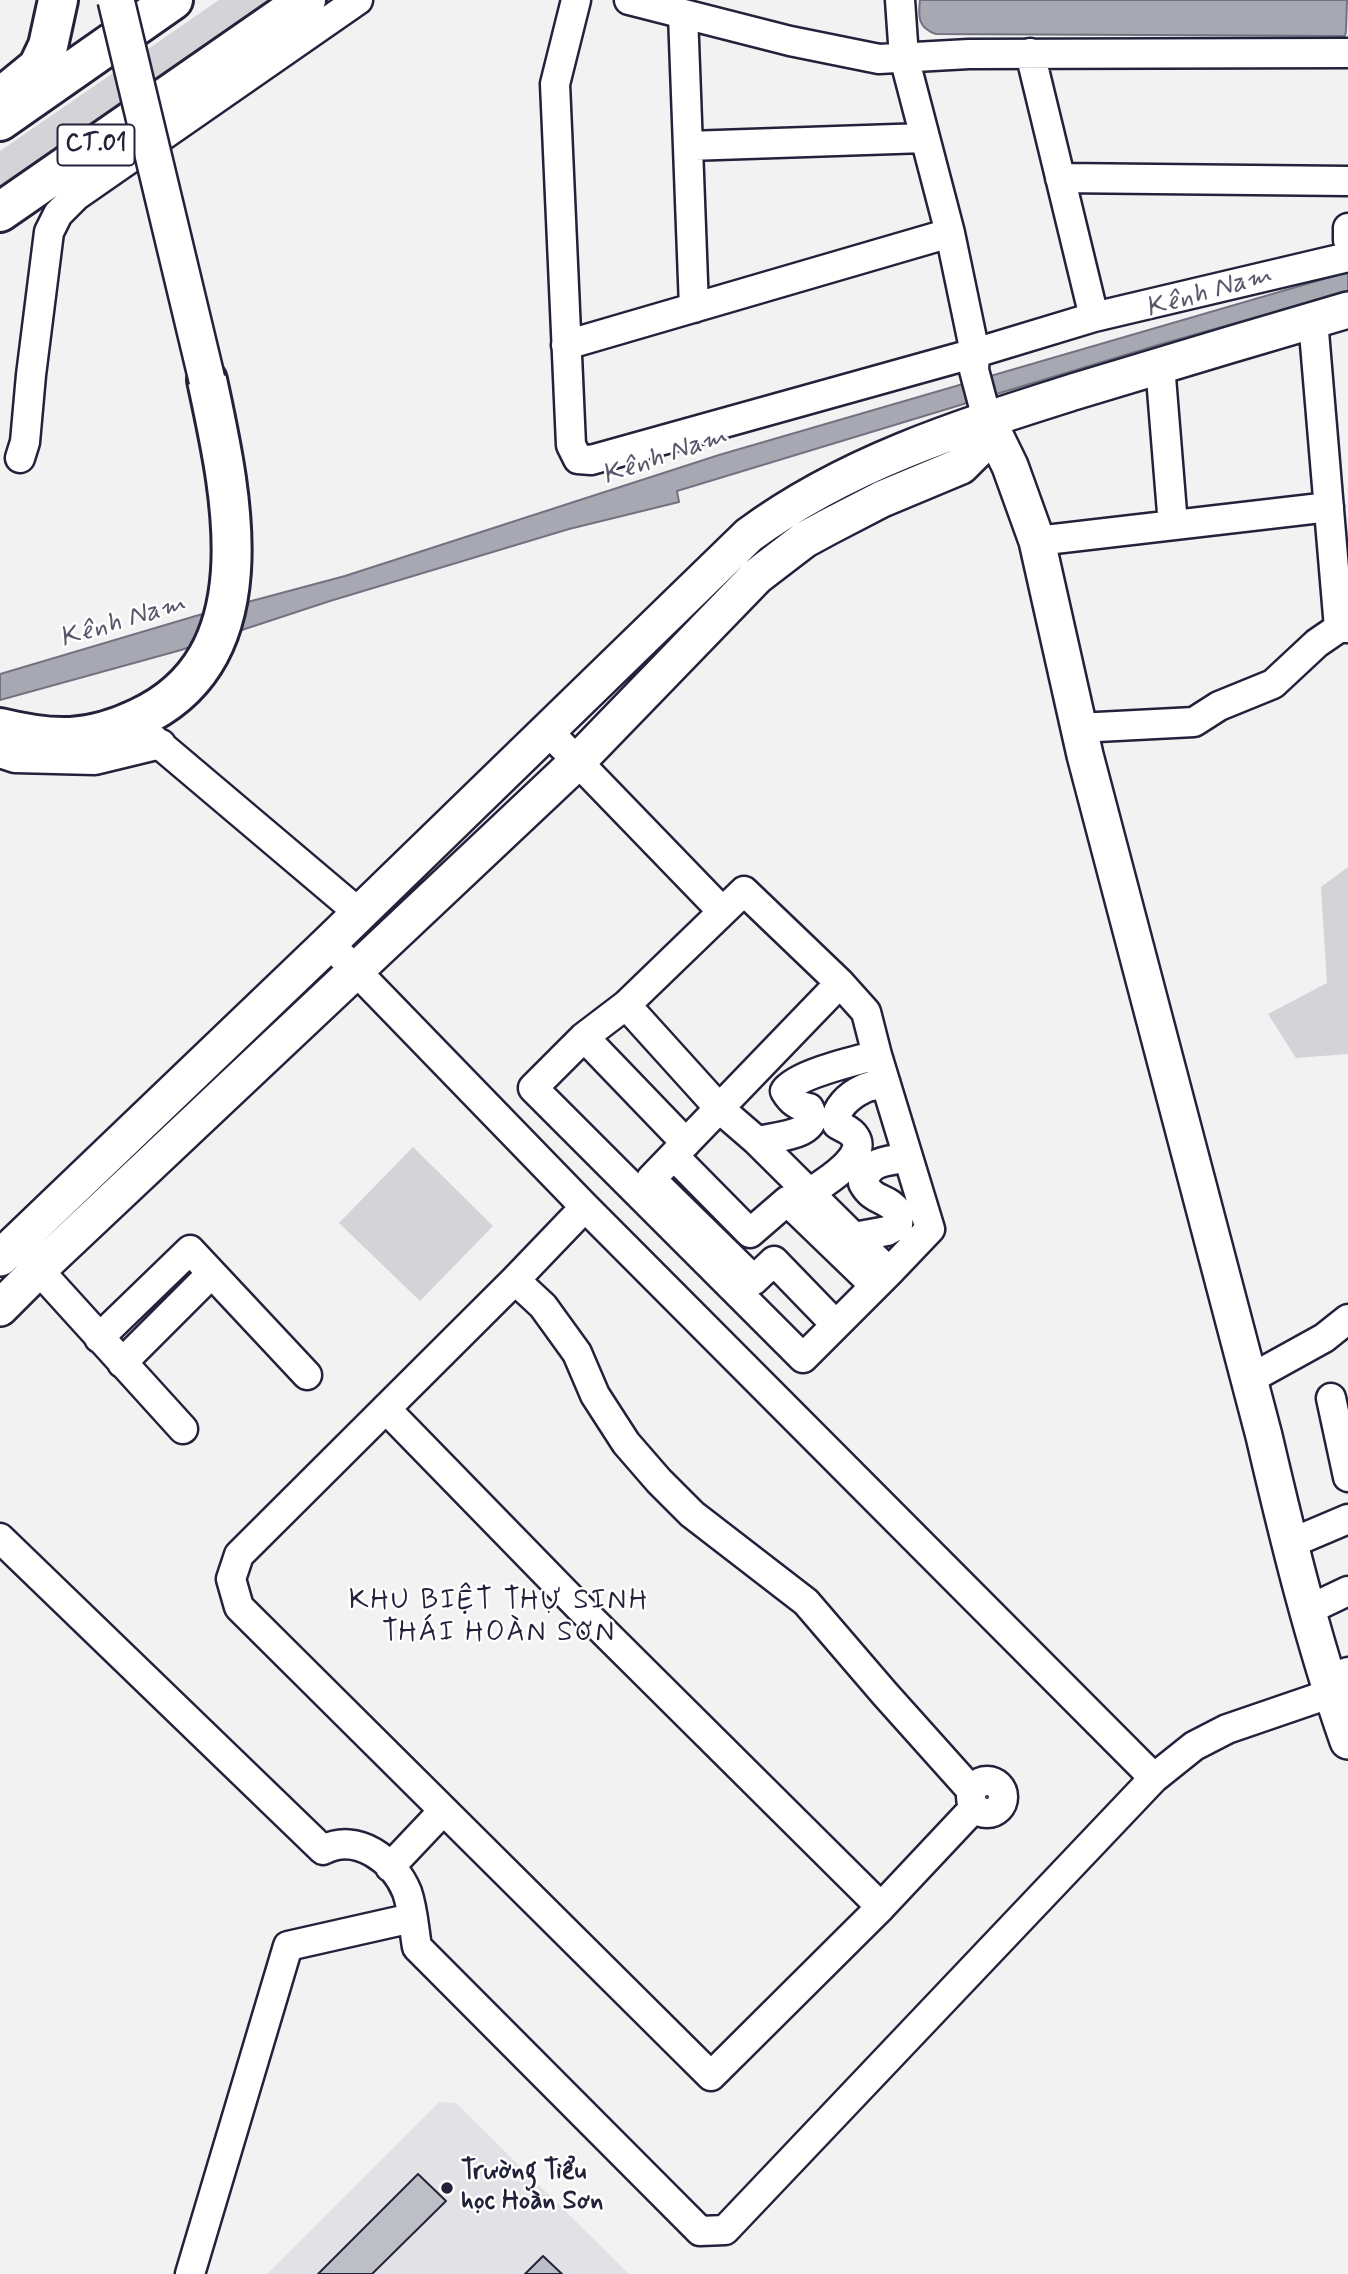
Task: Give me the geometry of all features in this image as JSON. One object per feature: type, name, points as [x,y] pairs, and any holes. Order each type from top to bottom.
[{"type":"highway","points":[[0,98],[37,67],[48,46],[58,0]]},
{"type":"highway","name":"CT.01","points":[[0,121],[173,0]]},
{"type":"highway","name":"CT.01","points":[[0,212],[306,0]]},
{"type":"highway","points":[[0,232],[50,197],[192,78]]},
{"type":"highway","points":[[0,728],[35,736],[67,738],[146,733],[163,705],[196,675],[210,651],[223,618],[231,584],[230,507],[207,380]]},
{"type":"main road","points":[[116,0],[207,380]]},
{"type":"main road","points":[[8,1251],[749,534],[776,514],[850,473],[987,419],[1348,310]]},
{"type":"main road","points":[[987,419],[1010,466],[1037,541],[1078,728],[1289,1544],[1308,1610],[1336,1681],[1348,1741]]},
{"type":"main road","points":[[0,1308],[37,1270],[576,762],[757,576],[804,540],[828,527],[882,499],[961,466],[977,450],[987,419]]},
{"type":"street","points":[[20,458],[25,442],[49,232],[58,214],[75,196],[358,0]]},
{"type":"street","points":[[576,0],[555,84],[571,445],[578,459],[591,460],[974,361],[1094,317],[1348,257]]},
{"type":"street","points":[[629,0],[790,41],[879,59],[1030,53],[1348,53]]},
{"type":"street","points":[[900,0],[904,57],[950,233],[987,419]]},
{"type":"street","points":[[683,14],[694,308]]},
{"type":"street","points":[[1030,53],[1094,317]]},
{"type":"street","points":[[688,146],[925,138]]},
{"type":"street","points":[[1060,178],[1348,181]]},
{"type":"street","points":[[1348,228],[1348,240]]},
{"type":"street","points":[[566,345],[950,233]]},
{"type":"street","points":[[1078,728],[1194,722],[1219,706],[1273,684],[1317,643],[1343,628],[1329,507],[1313,320]]},
{"type":"street","points":[[1160,365],[1173,525]]},
{"type":"street","points":[[1037,541],[1329,507]]},
{"type":"street","points":[[547,730],[722,911]]},
{"type":"street","points":[[0,753],[15,758],[95,760],[146,733],[359,913]]},
{"type":"street","points":[[744,891],[841,983],[866,1012],[930,1228],[803,1358],[533,1088],[584,1037],[626,1005],[722,911],[744,891]]},
{"type":"street","points":[[329,943],[585,1207],[1154,1778]]},
{"type":"street","points":[[841,983],[651,1179],[754,1280],[774,1261],[842,1319]]},
{"type":"street","points":[[626,1005],[720,1109],[757,1141],[854,1237],[882,1279]]},
{"type":"street","points":[[584,1037],[674,1156],[750,1233],[787,1201],[882,1279]]},
{"type":"street","points":[[757,1141],[795,1133],[809,1127],[812,1114],[809,1108],[790,1100],[785,1091],[790,1084],[829,1068],[877,1055]]},
{"type":"street","points":[[809,1193],[837,1173],[857,1152],[855,1136],[837,1124],[835,1118],[838,1110],[865,1087],[886,1084]]},
{"type":"street","points":[[854,1237],[887,1231],[898,1225],[899,1213],[893,1205],[869,1194],[863,1183],[866,1172],[873,1164],[908,1157]]},
{"type":"street","points":[[514,1280],[543,1306],[577,1353],[595,1395],[626,1444],[692,1514],[806,1602],[973,1799],[881,1907],[711,2076],[239,1607],[231,1579],[239,1555],[585,1207]]},
{"type":"street","points":[[99,1338],[190,1250],[307,1375]]},
{"type":"street","points":[[8,1251],[37,1270],[183,1429]]},
{"type":"street","points":[[122,1363],[211,1274]]},
{"type":"street","points":[[1248,1380],[1324,1338],[1348,1319]]},
{"type":"street","points":[[1331,1398],[1348,1477]]},
{"type":"street","points":[[386,1409],[580,1608],[881,1907]]},
{"type":"street","points":[[1289,1544],[1348,1519]]},
{"type":"street","points":[[0,1538],[323,1850],[334,1844],[346,1843],[369,1849],[390,1867],[398,1875],[408,1894],[417,1947],[699,2231],[725,2230],[1154,1778],[1194,1746],[1336,1681]]},
{"type":"street","points":[[1308,1610],[1348,1591]]},
{"type":"street","points":[[390,1867],[443,1811]]},
{"type":"street","points":[[190,2274],[288,1946],[412,1918]]},
{"type":"shaded area","points":[[219,0],[272,0],[0,190],[0,151]]},
{"type":"shaded area","points":[[920,0],[1347,0],[1346,31],[1345,36],[936,34],[926,29],[920,21]]},
{"type":"shaded area","name":"Kênh Nam","points":[[1348,272],[1348,291],[1158,345],[677,491],[679,502],[569,529],[330,601],[181,650],[0,700],[0,674],[199,615],[345,576],[719,455]]},
{"type":"shaded area","points":[[1348,867],[1348,1054],[1296,1058],[1268,1014],[1327,983],[1321,887]]},
{"type":"shaded area","points":[[413,1147],[493,1226],[420,1301],[339,1223]]},
{"type":"shaded area","name":"Trường Tiểu học Hoàn Sơn","points":[[439,2102],[456,2103],[629,2274],[267,2274]]},
{"type":"building","points":[[418,2174],[446,2201],[372,2274],[318,2274]]},
{"type":"building","points":[[543,2256],[562,2274],[525,2274]]},
{"type":"place","name":"Trường Tiểu học Hoàn Sơn","points":[[447,2188]]},
{"type":"district","name":"KHU BIỆT THỰ SINH THÁI HOÀN SƠN","points":[[499,1618]]}]
